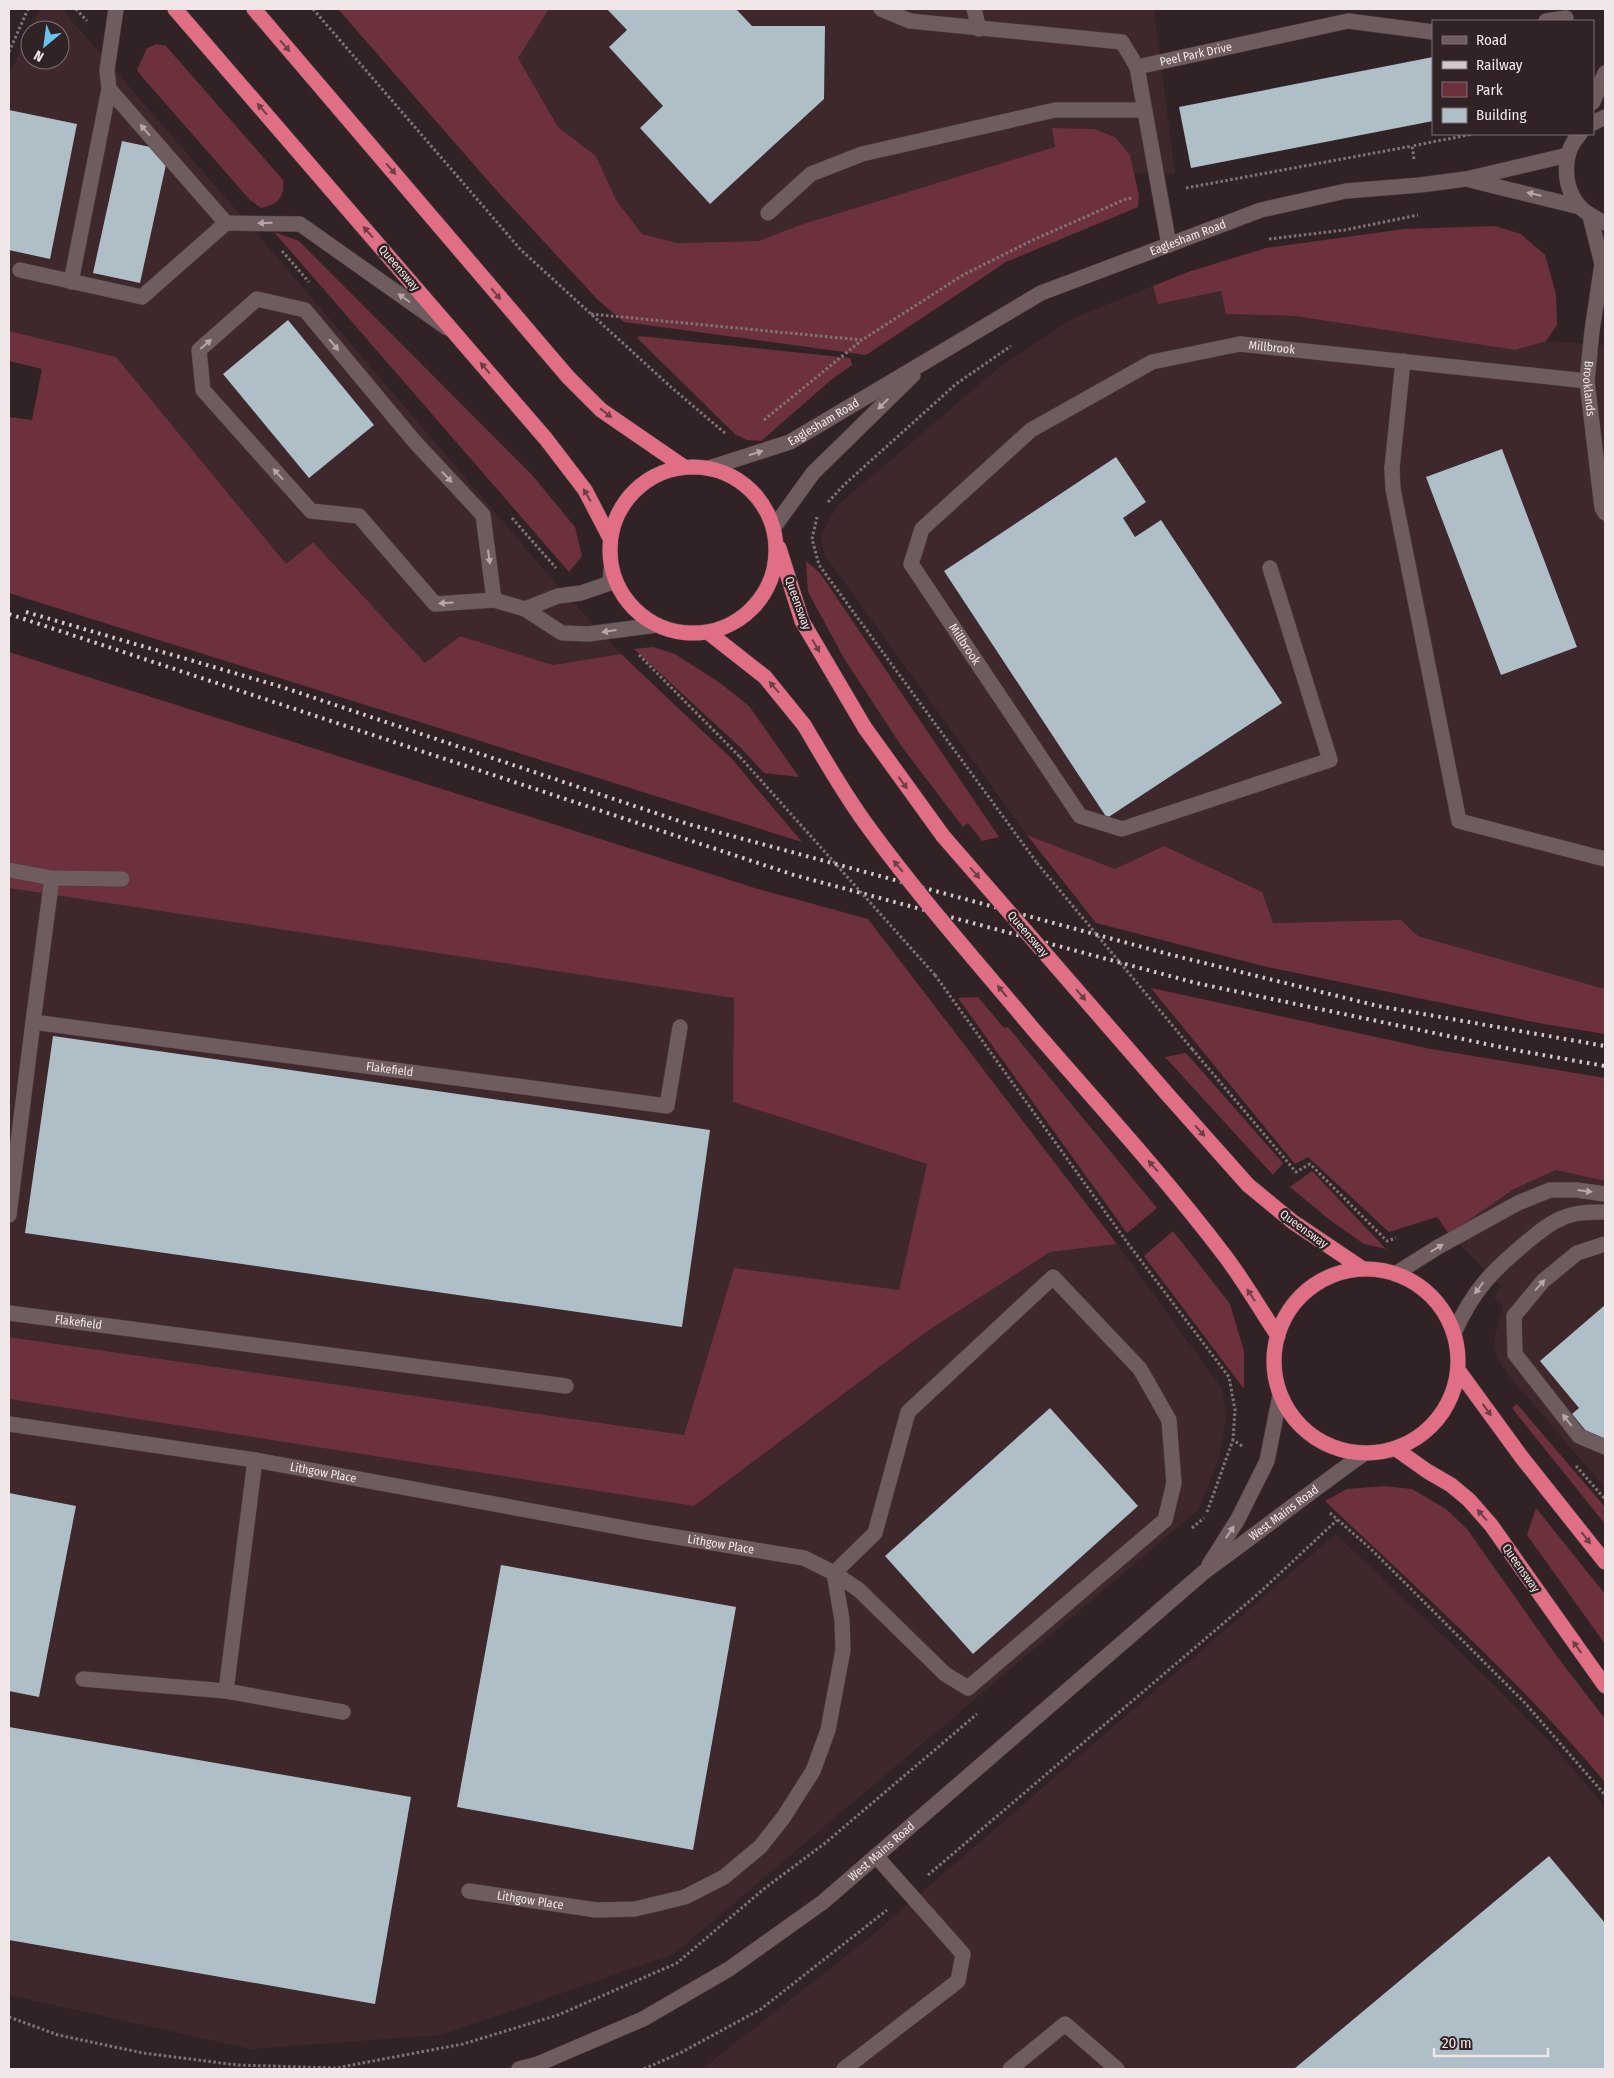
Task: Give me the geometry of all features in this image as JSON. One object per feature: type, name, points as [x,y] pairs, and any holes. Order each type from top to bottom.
[{"type":"highway","name":"Queensway","points":[[176,9],[546,438],[579,482],[610,538]]},
{"type":"highway","points":[[254,9],[568,377],[601,410],[684,467]]},
{"type":"highway","points":[[684,467],[709,468],[731,475],[750,489],[764,506],[774,531],[776,561],[769,586],[754,608],[733,624],[709,632],[682,633],[657,626],[628,603],[611,570],[610,538],[616,516],[628,498],[644,482],[663,472],[684,467]]},
{"type":"highway","name":"Queensway","points":[[774,531],[802,621],[865,728],[943,836],[1248,1185],[1293,1222],[1363,1269]]},
{"type":"highway","points":[[709,632],[765,677],[804,725],[833,775],[890,856],[1033,1029],[1163,1178],[1227,1258],[1278,1336]]},
{"type":"highway","points":[[1363,1269],[1395,1274],[1411,1280],[1438,1303],[1454,1333],[1458,1351],[1458,1370],[1452,1396],[1438,1418],[1419,1437],[1396,1449],[1365,1453],[1338,1449],[1314,1437],[1294,1418],[1280,1395],[1275,1376],[1274,1355],[1278,1336],[1284,1320],[1303,1294],[1331,1276],[1363,1269]]},
{"type":"highway","points":[[1458,1370],[1523,1459],[1605,1562]]},
{"type":"highway","name":"Queensway","points":[[1396,1449],[1451,1485],[1469,1500],[1491,1526],[1605,1686]]},
{"type":"street","points":[[70,282],[109,89],[107,70],[116,9]]},
{"type":"street","points":[[881,9],[910,21],[1122,42],[1137,67],[1169,245]]},
{"type":"street","points":[[974,9],[979,29]]},
{"type":"street","points":[[1553,20],[1566,18]]},
{"type":"street","name":"Peel Park Drive","points":[[1137,67],[1348,21],[1432,32]]},
{"type":"street","points":[[1594,100],[1605,73]]},
{"type":"street","points":[[109,89],[226,223]]},
{"type":"street","points":[[768,213],[811,174],[862,154],[1055,110],[1144,110]]},
{"type":"street","points":[[1568,155],[1578,135]]},
{"type":"street","name":"Eaglesham Road","points":[[709,468],[790,442],[1041,293],[1261,210],[1346,191],[1420,186],[1466,179],[1568,155]]},
{"type":"street","name":"Brooklands","points":[[1568,155],[1566,174],[1570,192],[1586,212],[1604,261],[1592,331],[1587,381],[1602,508],[1605,513]]},
{"type":"street","name":"Eaglesham Road","points":[[1466,179],[1586,212],[1605,223]]},
{"type":"street","points":[[20,270],[142,297],[226,223],[300,224],[458,337]]},
{"type":"street","points":[[494,600],[483,514],[414,441],[305,310],[257,300],[199,350],[203,390],[311,511],[359,516],[436,604],[494,600],[525,608],[562,633],[588,634],[657,626]]},
{"type":"street","name":"Millbrook","points":[[1270,568],[1330,760],[1122,829],[1080,816],[911,564],[922,529],[1031,430],[1152,362],[1240,344],[1587,381]]},
{"type":"street","name":"Eaglesham Road","points":[[774,531],[813,473],[930,358]]},
{"type":"street","points":[[1403,361],[1392,468],[1393,489],[1459,821],[1605,859]]},
{"type":"street","points":[[525,608],[558,596],[581,593],[610,583],[611,570]]},
{"type":"street","points":[[9,870],[52,878],[122,879]]},
{"type":"street","points":[[9,1215],[52,878]]},
{"type":"street","name":"Flakefield","points":[[33,1022],[667,1106],[680,1027]]},
{"type":"street","points":[[1395,1274],[1446,1243],[1518,1204],[1550,1190],[1577,1190],[1605,1194]]},
{"type":"street","points":[[1454,1333],[1466,1307],[1480,1286],[1499,1265],[1540,1231],[1559,1219],[1582,1212],[1605,1212]]},
{"type":"street","points":[[1605,1244],[1577,1254],[1570,1259],[1543,1281],[1514,1316],[1515,1354],[1579,1436],[1605,1447]]},
{"type":"street","points":[[1053,1277],[1140,1370],[1169,1420],[1174,1483],[1165,1520],[968,1688],[944,1674],[859,1590],[834,1573],[875,1533],[908,1412],[1053,1277]]},
{"type":"street","name":"Flakefield","points":[[9,1313],[566,1386]]},
{"type":"street","name":"West Mains Road","points":[[1204,1572],[1238,1520],[1267,1461],[1280,1395]]},
{"type":"street","name":"Lithgow Place","points":[[9,1424],[255,1460],[646,1532],[804,1558],[834,1573],[842,1620],[843,1650],[828,1730],[813,1771],[783,1818],[760,1847],[724,1877],[685,1897],[635,1909],[596,1910],[469,1892]]},
{"type":"street","name":"West Mains Road","points":[[519,2069],[538,2064],[643,2019],[729,1969],[823,1902],[1204,1572],[1268,1526],[1307,1494],[1365,1453]]},
{"type":"street","points":[[226,1691],[255,1460]]},
{"type":"street","points":[[83,1679],[226,1691],[343,1712]]},
{"type":"street","points":[[844,2069],[958,1981],[963,1954],[876,1856]]},
{"type":"street","points":[[1010,2069],[1065,2024],[1117,2069]]},
{"type":"path","points":[[9,52],[28,9]]},
{"type":"path","points":[[313,9],[520,250],[672,388],[730,437]]},
{"type":"path","points":[[764,451],[759,429],[760,424],[862,340],[963,275],[1126,199],[1468,135]]},
{"type":"path","points":[[1412,146],[1420,186]]},
{"type":"path","points":[[591,314],[862,340]]},
{"type":"path","points":[[615,630],[740,758],[935,975],[1129,1245],[1229,1377],[1235,1410],[1233,1440],[1206,1516],[1185,1534]]},
{"type":"path","points":[[1037,863],[1296,1172]]},
{"type":"path","points":[[1233,1440],[1267,1461]]},
{"type":"path","points":[[1307,1494],[1372,1550],[1525,1703],[1605,1795]]},
{"type":"path","points":[[644,2069],[682,2052],[760,2009],[866,1929],[1259,1593],[1337,1520]]},
{"type":"path","points":[[9,2017],[58,2035],[143,2053],[237,2065],[336,2068],[463,2044],[558,2015],[677,1964],[765,1888],[824,1844],[981,1711]]},
{"type":"shaded area","points":[[40,9],[62,9],[550,577],[621,654],[553,665],[460,636],[425,663],[313,542],[286,564],[116,357],[9,331],[9,74],[20,51],[20,70],[70,70],[70,20],[35,20]]},
{"type":"shaded area","points":[[549,9],[1154,9],[1175,174],[1134,173],[1130,155],[1115,137],[1094,129],[1052,128],[1056,147],[800,225],[759,241],[677,243],[642,234],[616,200],[596,156],[558,127],[518,58]]},
{"type":"shaded area","points":[[1153,286],[1159,304],[1221,291],[1227,314],[1295,316],[1515,350],[1546,341],[1605,345],[1605,989],[1418,936],[1401,920],[1273,923],[1164,847],[1115,869],[1027,835],[824,554],[821,534],[838,505],[1000,367],[1072,319]]},
{"type":"shaded area","points":[[9,888],[735,998],[733,1102],[927,1164],[900,1291],[734,1268],[684,1435],[9,1337]]},
{"type":"shaded area","points":[[1556,1170],[1605,1181],[1605,1488],[1510,1377],[1497,1358],[1494,1340],[1503,1306],[1494,1297],[1501,1286],[1449,1234],[1514,1189]]},
{"type":"shaded area","points":[[1117,1244],[1223,1390],[1226,1419],[1219,1458],[1198,1510],[674,1954],[441,2035],[251,2049],[9,1995],[9,1399],[694,1506],[926,1332],[1050,1252]]},
{"type":"shaded area","points":[[1336,1534],[1490,1681],[1558,1751],[1605,1807],[1605,2069],[702,2069],[868,1939]]},
{"type":"green space","points":[[338,9],[549,9],[518,58],[558,127],[596,156],[616,200],[642,234],[677,243],[759,241],[800,225],[1055,147],[1052,128],[1094,129],[1115,137],[1130,155],[1139,196],[1138,207],[1006,262],[866,355],[624,322],[598,300],[497,191]]},
{"type":"green space","points":[[157,44],[166,46],[283,180],[281,196],[272,205],[261,208],[250,200],[137,70],[147,48]]},
{"type":"green space","points":[[1495,226],[1521,234],[1545,255],[1556,294],[1557,325],[1546,341],[1515,350],[1295,316],[1226,314],[1221,291],[1158,304],[1153,286],[1188,272],[1266,248],[1404,229]]},
{"type":"green space","points":[[274,232],[299,241],[532,475],[575,527],[582,556],[569,572]]},
{"type":"green space","points":[[9,331],[116,357],[286,564],[313,542],[425,663],[460,636],[553,665],[621,654],[732,759],[802,842],[9,593],[9,417],[32,420],[42,369],[9,361]]},
{"type":"green space","points":[[639,336],[850,358],[852,365],[831,380],[761,441],[747,440],[736,435],[637,338]]},
{"type":"green space","points":[[806,561],[820,573],[999,837],[982,841],[968,823],[963,827],[902,747],[845,660],[808,592]]},
{"type":"green space","points":[[653,647],[675,654],[720,683],[749,706],[799,777],[764,773],[742,749],[634,649]]},
{"type":"green space","points":[[9,652],[755,888],[868,919],[1117,1244],[1050,1252],[926,1332],[694,1506],[9,1399],[9,1337],[684,1435],[734,1268],[899,1290],[927,1164],[733,1102],[734,998],[9,888]]},
{"type":"green space","points":[[1027,835],[1115,869],[1164,846],[1262,892],[1273,923],[1401,920],[1418,936],[1605,989],[1605,1034],[1544,1024],[1267,967],[1096,923]]},
{"type":"green space","points":[[1151,988],[1431,1049],[1605,1078],[1605,1181],[1556,1170],[1514,1189],[1449,1234],[1437,1217],[1389,1232],[1308,1157],[1295,1164]]},
{"type":"green space","points":[[978,997],[1004,1028],[1008,1027],[1157,1208],[1127,1233],[958,998]]},
{"type":"green space","points":[[1186,1053],[1283,1163],[1273,1175],[1165,1057]]},
{"type":"green space","points":[[1312,1171],[1386,1249],[1364,1244],[1331,1221],[1290,1187]]},
{"type":"green space","points":[[1173,1231],[1230,1304],[1244,1351],[1244,1389],[1144,1256]]},
{"type":"green space","points":[[1517,1404],[1605,1507],[1605,1524],[1512,1408]]},
{"type":"green space","points":[[1383,1486],[1412,1489],[1446,1509],[1467,1529],[1556,1655],[1605,1719],[1605,1782],[1539,1708],[1433,1603],[1325,1501],[1347,1489]]},
{"type":"green space","points":[[1536,1508],[1605,1594],[1605,1644],[1527,1535]]},
{"type":"building","points":[[607,9],[736,9],[752,26],[825,26],[824,99],[710,204],[640,128],[663,106],[609,47],[627,30]]},
{"type":"building","points":[[1432,57],[1432,121],[1191,168],[1179,107]]},
{"type":"building","points":[[9,110],[77,124],[50,259],[9,250]]},
{"type":"building","points":[[122,141],[169,151],[140,283],[93,273]]},
{"type":"building","points":[[288,320],[374,425],[309,478],[223,374]]},
{"type":"building","points":[[1502,449],[1577,647],[1501,675],[1426,477]]},
{"type":"building","points":[[1116,457],[1146,502],[1123,518],[1135,537],[1161,520],[1282,703],[1107,818],[944,571]]},
{"type":"building","points":[[53,1036],[710,1130],[682,1327],[25,1233]]},
{"type":"building","points":[[1605,1305],[1605,1454],[1572,1414],[1579,1408],[1540,1361]]},
{"type":"building","points":[[1050,1408],[1138,1506],[973,1654],[885,1556]]},
{"type":"building","points":[[9,1493],[76,1506],[39,1697],[9,1691]]},
{"type":"building","points":[[501,1565],[736,1607],[693,1850],[457,1807]]},
{"type":"building","points":[[9,1727],[411,1797],[375,2004],[9,1940]]},
{"type":"building","points":[[1549,1856],[1605,1923],[1605,2069],[1294,2069]]},
{"type":"railway","points":[[26,612],[282,687],[688,824],[1168,954],[1378,1006],[1605,1046]]},
{"type":"railway","points":[[9,614],[794,875],[1196,983],[1515,1050],[1605,1066]]}]
